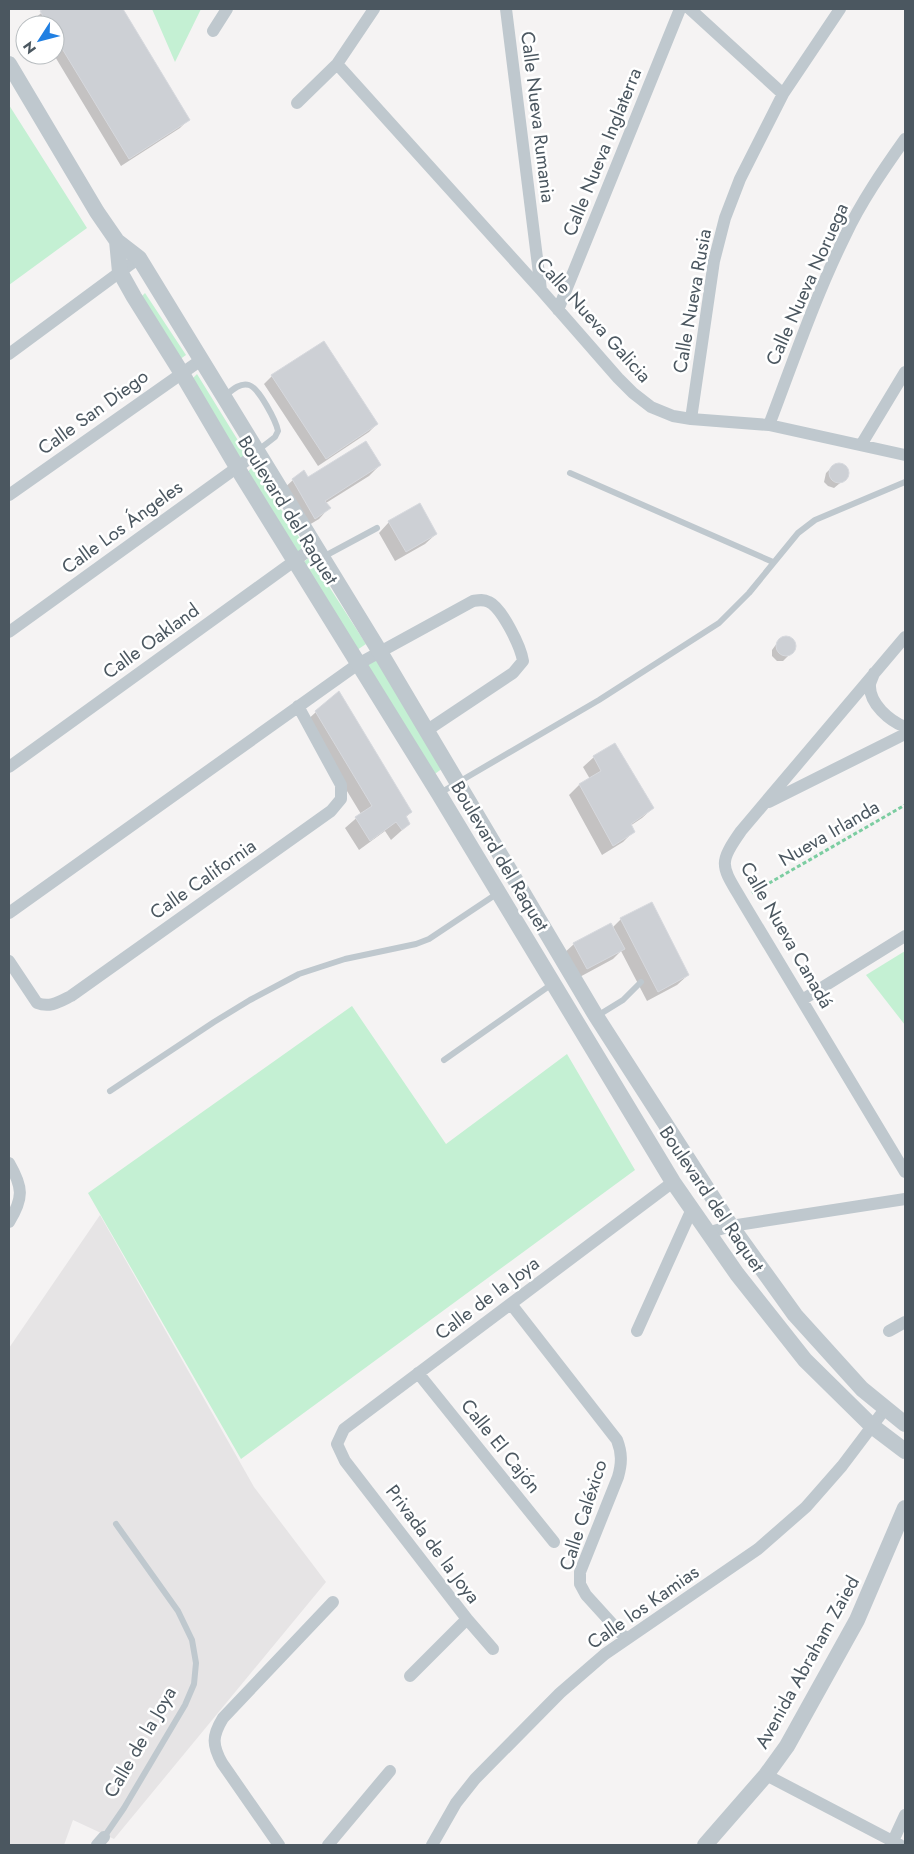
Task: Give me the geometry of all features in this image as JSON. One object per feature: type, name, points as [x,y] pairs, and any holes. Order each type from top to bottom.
[{"type":"street","points":[[213,31],[227,9]]},
{"type":"street","points":[[297,103],[337,64],[374,9]]},
{"type":"street","name":"Calle Nueva Rumania","points":[[506,9],[541,290]]},
{"type":"street","name":"Calle Nueva Inglaterra","points":[[558,310],[680,9]]},
{"type":"street","points":[[690,9],[783,94]]},
{"type":"street","name":"Calle Nueva Rusia","points":[[691,419],[714,261],[726,218],[740,180],[783,94],[840,9]]},
{"type":"street","name":"Boulevard del Raquet","points":[[9,64],[67,164],[117,241],[139,258],[380,652],[596,1016],[731,1226],[795,1315],[862,1389],[905,1424]]},
{"type":"street","name":"Calle Nueva Galicia","points":[[337,64],[633,393],[651,407],[673,416],[769,425],[905,455]]},
{"type":"street","name":"Calle Nueva Noruega","points":[[769,425],[845,236],[874,184],[905,139]]},
{"type":"street","name":"Boulevard del Raquet","points":[[117,241],[120,272],[237,468],[295,559],[499,892],[673,1182],[737,1274],[806,1360],[872,1426],[905,1451]]},
{"type":"street","points":[[9,354],[139,258]]},
{"type":"street","name":"Calle San Diego","points":[[9,495],[181,372],[201,360]]},
{"type":"street","points":[[861,445],[905,372]]},
{"type":"street","name":"Calle Los Ángeles","points":[[9,632],[257,452]]},
{"type":"street","name":"Calle Oakland","points":[[9,767],[295,559],[319,552]]},
{"type":"street","points":[[9,913],[358,664],[473,601],[490,602],[512,631],[522,651],[523,661],[518,668],[426,731]]},
{"type":"street","name":"Calle Nueva Canadá","points":[[905,637],[741,831],[728,850],[724,862],[730,879],[741,899],[905,1172]]},
{"type":"street","points":[[874,672],[870,685],[874,699],[884,714],[896,724],[905,727]]},
{"type":"street","name":"Calle California","points":[[9,961],[37,1003],[43,1006],[58,1003],[71,996],[331,811],[341,798],[341,785],[298,706]]},
{"type":"street","points":[[765,804],[905,734]]},
{"type":"street","points":[[802,1000],[905,936]]},
{"type":"street","points":[[9,1163],[18,1178],[20,1200],[9,1222]]},
{"type":"street","name":"Calle de la Joya","points":[[340,1452],[337,1444],[344,1429],[673,1182]]},
{"type":"street","points":[[707,1232],[731,1226],[905,1199]]},
{"type":"street","points":[[637,1331],[692,1209]]},
{"type":"street","name":"Calle Caléxico","points":[[511,1304],[617,1440],[622,1451],[622,1463],[618,1477],[580,1572],[580,1584],[586,1595],[626,1639]]},
{"type":"street","points":[[889,1331],[905,1322]]},
{"type":"street","name":"Calle El Cajón","points":[[418,1373],[554,1542]]},
{"type":"street","name":"Calle los Kamias","points":[[432,1845],[456,1803],[475,1779],[560,1693],[605,1654],[758,1549],[806,1507],[842,1466],[885,1409]]},
{"type":"street","name":"Privada de la Joya","points":[[340,1452],[467,1619],[410,1676]]},
{"type":"street","name":"Avenida Abraham Zaied","points":[[705,1845],[766,1774],[787,1746],[857,1620],[905,1508]]},
{"type":"street","points":[[279,1845],[222,1763],[215,1750],[216,1730],[223,1718],[333,1602]]},
{"type":"street","points":[[467,1619],[493,1649]]},
{"type":"street","points":[[328,1845],[390,1771]]},
{"type":"street","points":[[766,1774],[896,1843],[905,1815]]},
{"type":"lane","points":[[223,397],[237,386],[248,385],[254,388],[264,401],[278,431],[275,437],[257,452]]},
{"type":"lane","points":[[570,474],[772,562]]},
{"type":"lane","points":[[439,794],[599,700],[707,631],[734,610],[798,533],[815,520],[905,482]]},
{"type":"lane","points":[[319,552],[377,528]]},
{"type":"lane","points":[[110,1091],[214,1022],[299,974],[345,959],[416,944],[443,930],[499,892]]},
{"type":"lane","points":[[596,1016],[623,1000],[641,982]]},
{"type":"lane","points":[[444,1060],[553,983]]},
{"type":"lane","name":"Calle de la Joya","points":[[101,1841],[124,1808],[185,1705],[194,1684],[196,1663],[192,1640],[178,1611],[116,1524]]},
{"type":"path","name":"Nueva Irlanda","points":[[741,899],[905,805]]},
{"type":"shaded area","points":[[100,1215],[254,1487],[326,1582],[114,1839],[73,1820],[64,1845],[9,1845],[9,1348]]},
{"type":"green space","points":[[152,9],[201,9],[175,62]]},
{"type":"green space","points":[[9,105],[87,228],[9,285]]},
{"type":"green space","points":[[145,293],[186,355],[176,362],[136,302]]},
{"type":"green space","points":[[197,374],[247,455],[237,464],[187,384]]},
{"type":"green space","points":[[253,466],[306,548],[295,555],[245,475]]},
{"type":"green space","points":[[310,557],[366,644],[354,652],[300,565]]},
{"type":"green space","points":[[373,655],[443,768],[432,776],[361,663]]},
{"type":"green space","points":[[905,951],[905,1025],[866,975]]},
{"type":"green space","points":[[352,1006],[446,1144],[567,1054],[635,1170],[241,1459],[88,1193]]},
{"type":"building","points":[[43,9],[123,9],[190,120],[129,159],[65,53],[65,15],[42,15],[40,11]]},
{"type":"building","points":[[324,341],[378,424],[326,459],[271,375]]},
{"type":"building","points":[[366,441],[381,465],[325,501],[331,508],[315,519],[292,479],[304,470],[308,477]]},
{"type":"building","points":[[835,463],[843,463],[849,469],[849,477],[843,483],[835,483],[829,477],[829,469]]},
{"type":"building","points":[[420,503],[437,534],[406,552],[388,521]]},
{"type":"building","points":[[782,636],[790,636],[796,642],[796,650],[790,656],[782,656],[776,650],[776,642]]},
{"type":"building","points":[[339,691],[412,812],[406,816],[410,824],[402,830],[396,822],[370,841],[355,817],[372,806],[315,711]]},
{"type":"building","points":[[615,743],[654,808],[631,824],[635,832],[613,846],[579,784],[601,771],[593,756]]},
{"type":"building","points":[[652,902],[689,975],[658,992],[620,918]]},
{"type":"building","points":[[611,923],[625,949],[587,969],[573,943]]}]
